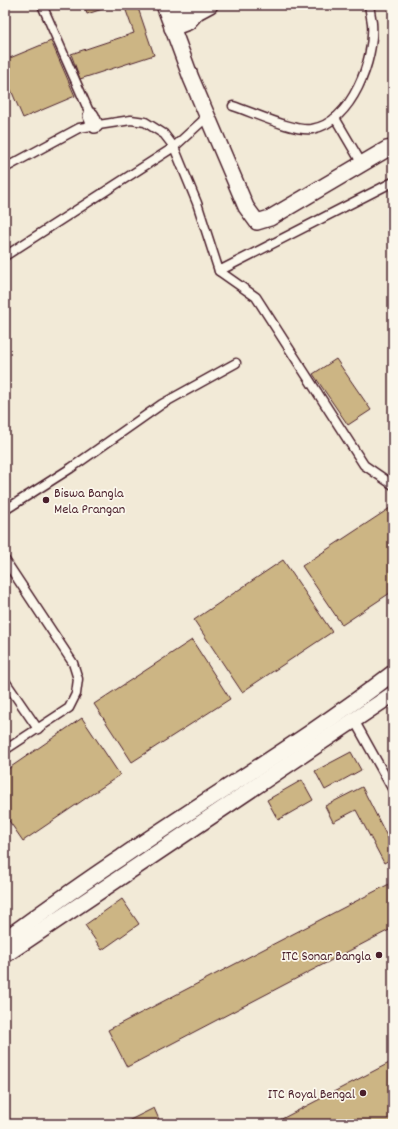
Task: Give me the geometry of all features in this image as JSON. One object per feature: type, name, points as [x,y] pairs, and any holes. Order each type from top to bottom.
[{"type":"street","points":[[206,7],[183,9],[168,16],[246,207],[257,222],[270,218],[387,149],[393,148]]},
{"type":"street","points":[[5,955],[354,720],[367,702],[393,673]]},
{"type":"street","points":[[5,939],[122,856],[226,789],[367,702],[393,694]]},
{"type":"lane","points":[[42,5],[93,120]]},
{"type":"lane","points":[[233,106],[293,128],[311,129],[328,123],[335,118],[343,111],[356,91],[366,63],[371,43],[372,24],[369,5]]},
{"type":"lane","points":[[5,256],[174,147],[208,116]]},
{"type":"lane","points":[[335,118],[362,164]]},
{"type":"lane","points":[[5,168],[93,120],[131,120],[145,122],[164,134],[174,147],[197,203],[219,271],[256,297],[364,465],[393,485]]},
{"type":"lane","points":[[219,271],[393,182]]},
{"type":"lane","points":[[5,510],[71,468],[162,404],[236,363]]},
{"type":"lane","points":[[5,560],[73,663],[78,678],[76,694],[69,708],[5,750]]},
{"type":"lane","points":[[5,681],[38,728]]},
{"type":"lane","points":[[354,720],[393,790]]},
{"type":"lane","points":[[122,856],[131,871]]},
{"type":"building","points":[[84,5],[115,5],[87,14]]},
{"type":"building","points":[[124,5],[137,5],[154,55],[80,79],[71,54],[134,33]]},
{"type":"building","points":[[51,41],[75,96],[23,118],[5,76],[5,60]]},
{"type":"building","points":[[336,359],[371,410],[348,425],[313,374]]},
{"type":"building","points":[[393,506],[393,591],[342,625],[302,566]]},
{"type":"building","points":[[283,560],[332,632],[242,692],[194,620]]},
{"type":"building","points":[[192,640],[230,699],[132,762],[94,704]]},
{"type":"building","points":[[82,718],[120,775],[23,841],[5,815],[5,771]]},
{"type":"building","points":[[351,752],[361,770],[325,790],[315,771]]},
{"type":"building","points":[[302,780],[313,800],[278,820],[267,800]]},
{"type":"building","points":[[362,787],[393,848],[393,858],[384,863],[356,810],[333,822],[325,806]]},
{"type":"building","points":[[391,883],[393,887],[393,928],[127,1067],[108,1030]]},
{"type":"building","points":[[122,899],[139,924],[102,950],[85,925]]},
{"type":"building","name":"ITC Royal Bengal","points":[[393,1061],[393,1124],[272,1124]]},
{"type":"building","points":[[154,1108],[161,1124],[122,1124]]},
{"type":"place","name":"Biswa Bangla Mela Prangan","points":[[46,500]]},
{"type":"place","name":"ITC Sonar Bangla","points":[[379,955]]},
{"type":"place","name":"ITC Royal Bengal","points":[[363,1093]]}]
